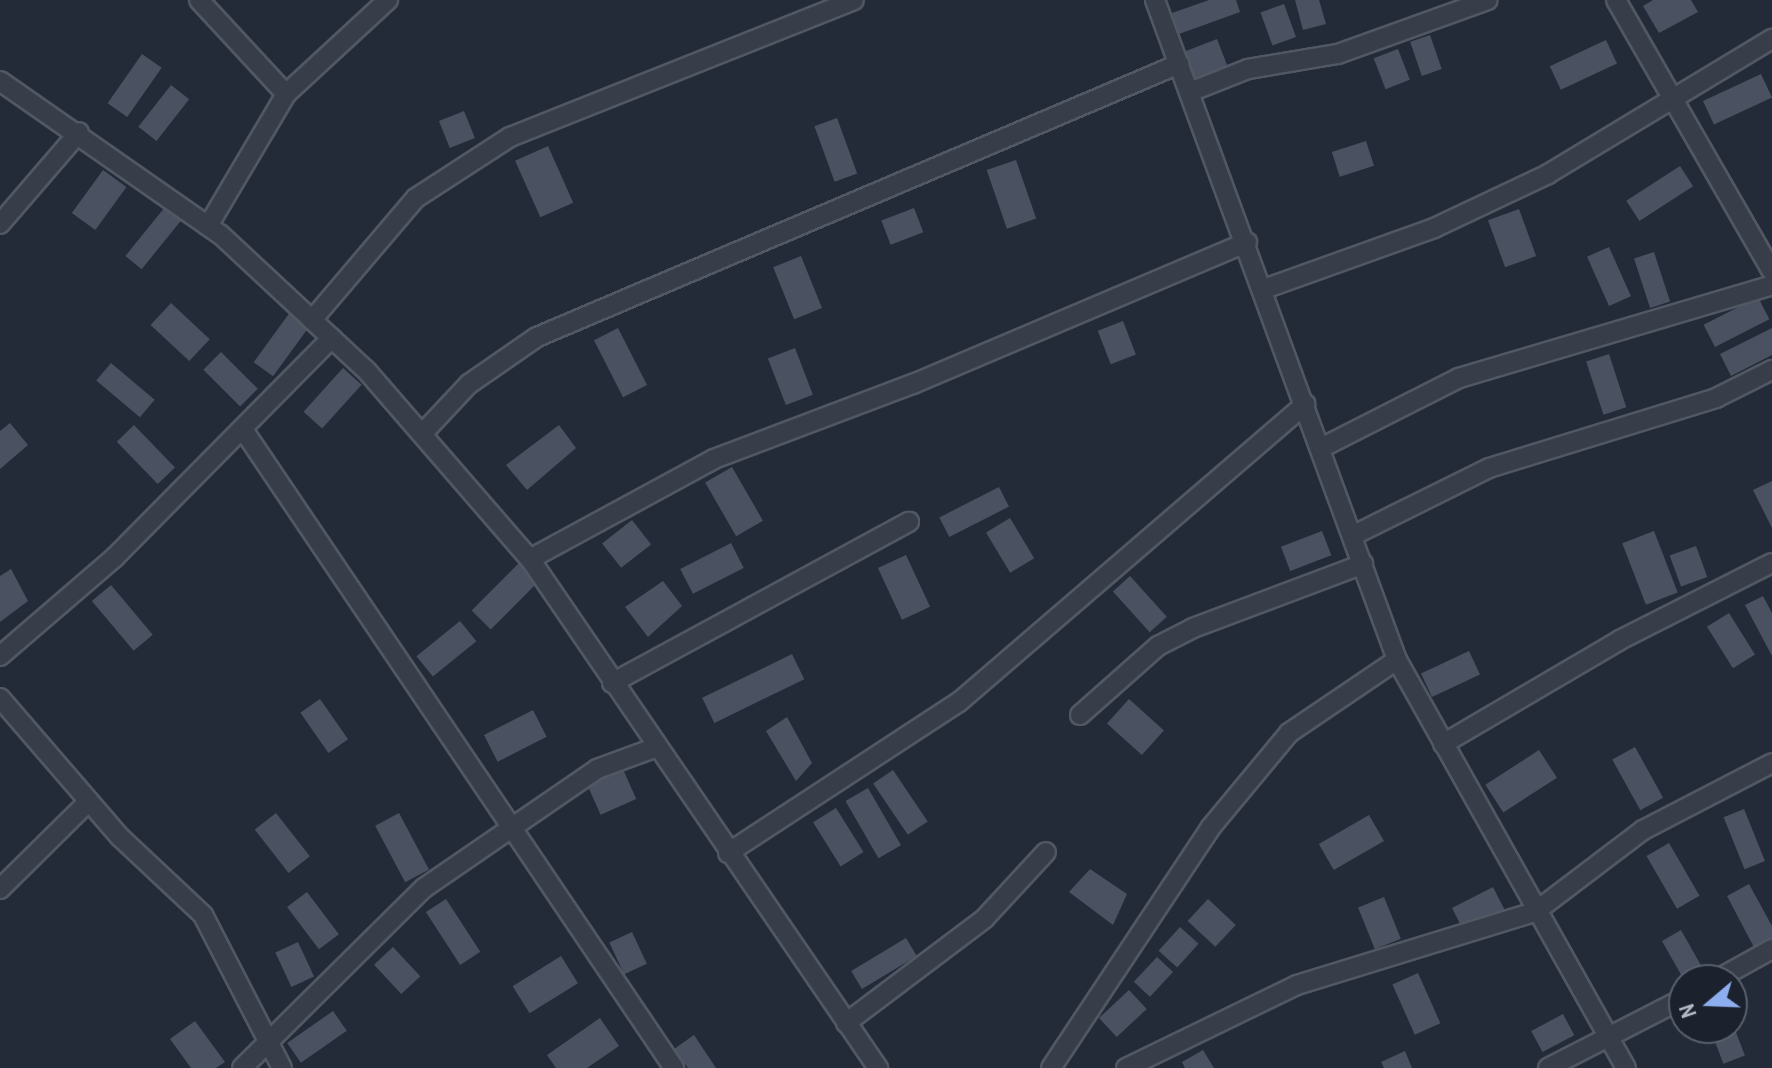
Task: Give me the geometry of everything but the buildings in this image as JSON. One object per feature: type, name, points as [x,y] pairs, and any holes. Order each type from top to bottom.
[{"type":"street","points":[[199,0],[286,94]]},
{"type":"street","points":[[208,226],[286,94],[388,0]]},
{"type":"street","points":[[312,320],[416,198],[510,137],[854,0]]},
{"type":"street","points":[[1155,0],[1247,242],[1397,660],[1535,912],[1613,1038],[1626,1068]]},
{"type":"street","points":[[1190,92],[1248,69],[1352,50],[1488,0]]},
{"type":"street","points":[[1616,0],[1772,271]]},
{"type":"street","points":[[1264,289],[1434,228],[1548,174],[1772,39]]},
{"type":"street","points":[[422,434],[469,384],[537,337],[1179,64]]},
{"type":"street","points":[[0,81],[79,132],[208,226],[332,338],[422,434],[530,559],[654,748],[878,1068]]},
{"type":"street","points":[[0,224],[79,132]]},
{"type":"street","points":[[530,559],[714,459],[913,384],[1247,242]]},
{"type":"street","points":[[1321,448],[1459,378],[1772,285]]},
{"type":"street","points":[[0,656],[244,431],[332,338]]},
{"type":"street","points":[[1352,536],[1489,468],[1716,398],[1772,370]]},
{"type":"street","points":[[728,853],[959,702],[1305,404]]},
{"type":"street","points":[[244,431],[674,1068]]},
{"type":"street","points":[[612,683],[909,522]]},
{"type":"street","points":[[1443,744],[1620,640],[1772,563]]},
{"type":"street","points":[[1080,715],[1158,646],[1193,628],[1363,564]]},
{"type":"street","points":[[1051,1068],[1211,827],[1289,733],[1397,660]]},
{"type":"street","points":[[0,698],[88,802],[203,915],[282,1068]]},
{"type":"street","points":[[242,1068],[424,888],[597,769],[654,748]]},
{"type":"street","points":[[1126,1068],[1297,985],[1535,912],[1643,830],[1772,763]]},
{"type":"street","points":[[0,889],[88,802]]},
{"type":"street","points":[[846,1023],[984,919],[1046,852]]},
{"type":"street","points":[[1745,964],[1772,949]]},
{"type":"street","points":[[1548,1068],[1613,1038],[1668,1007]]}]
